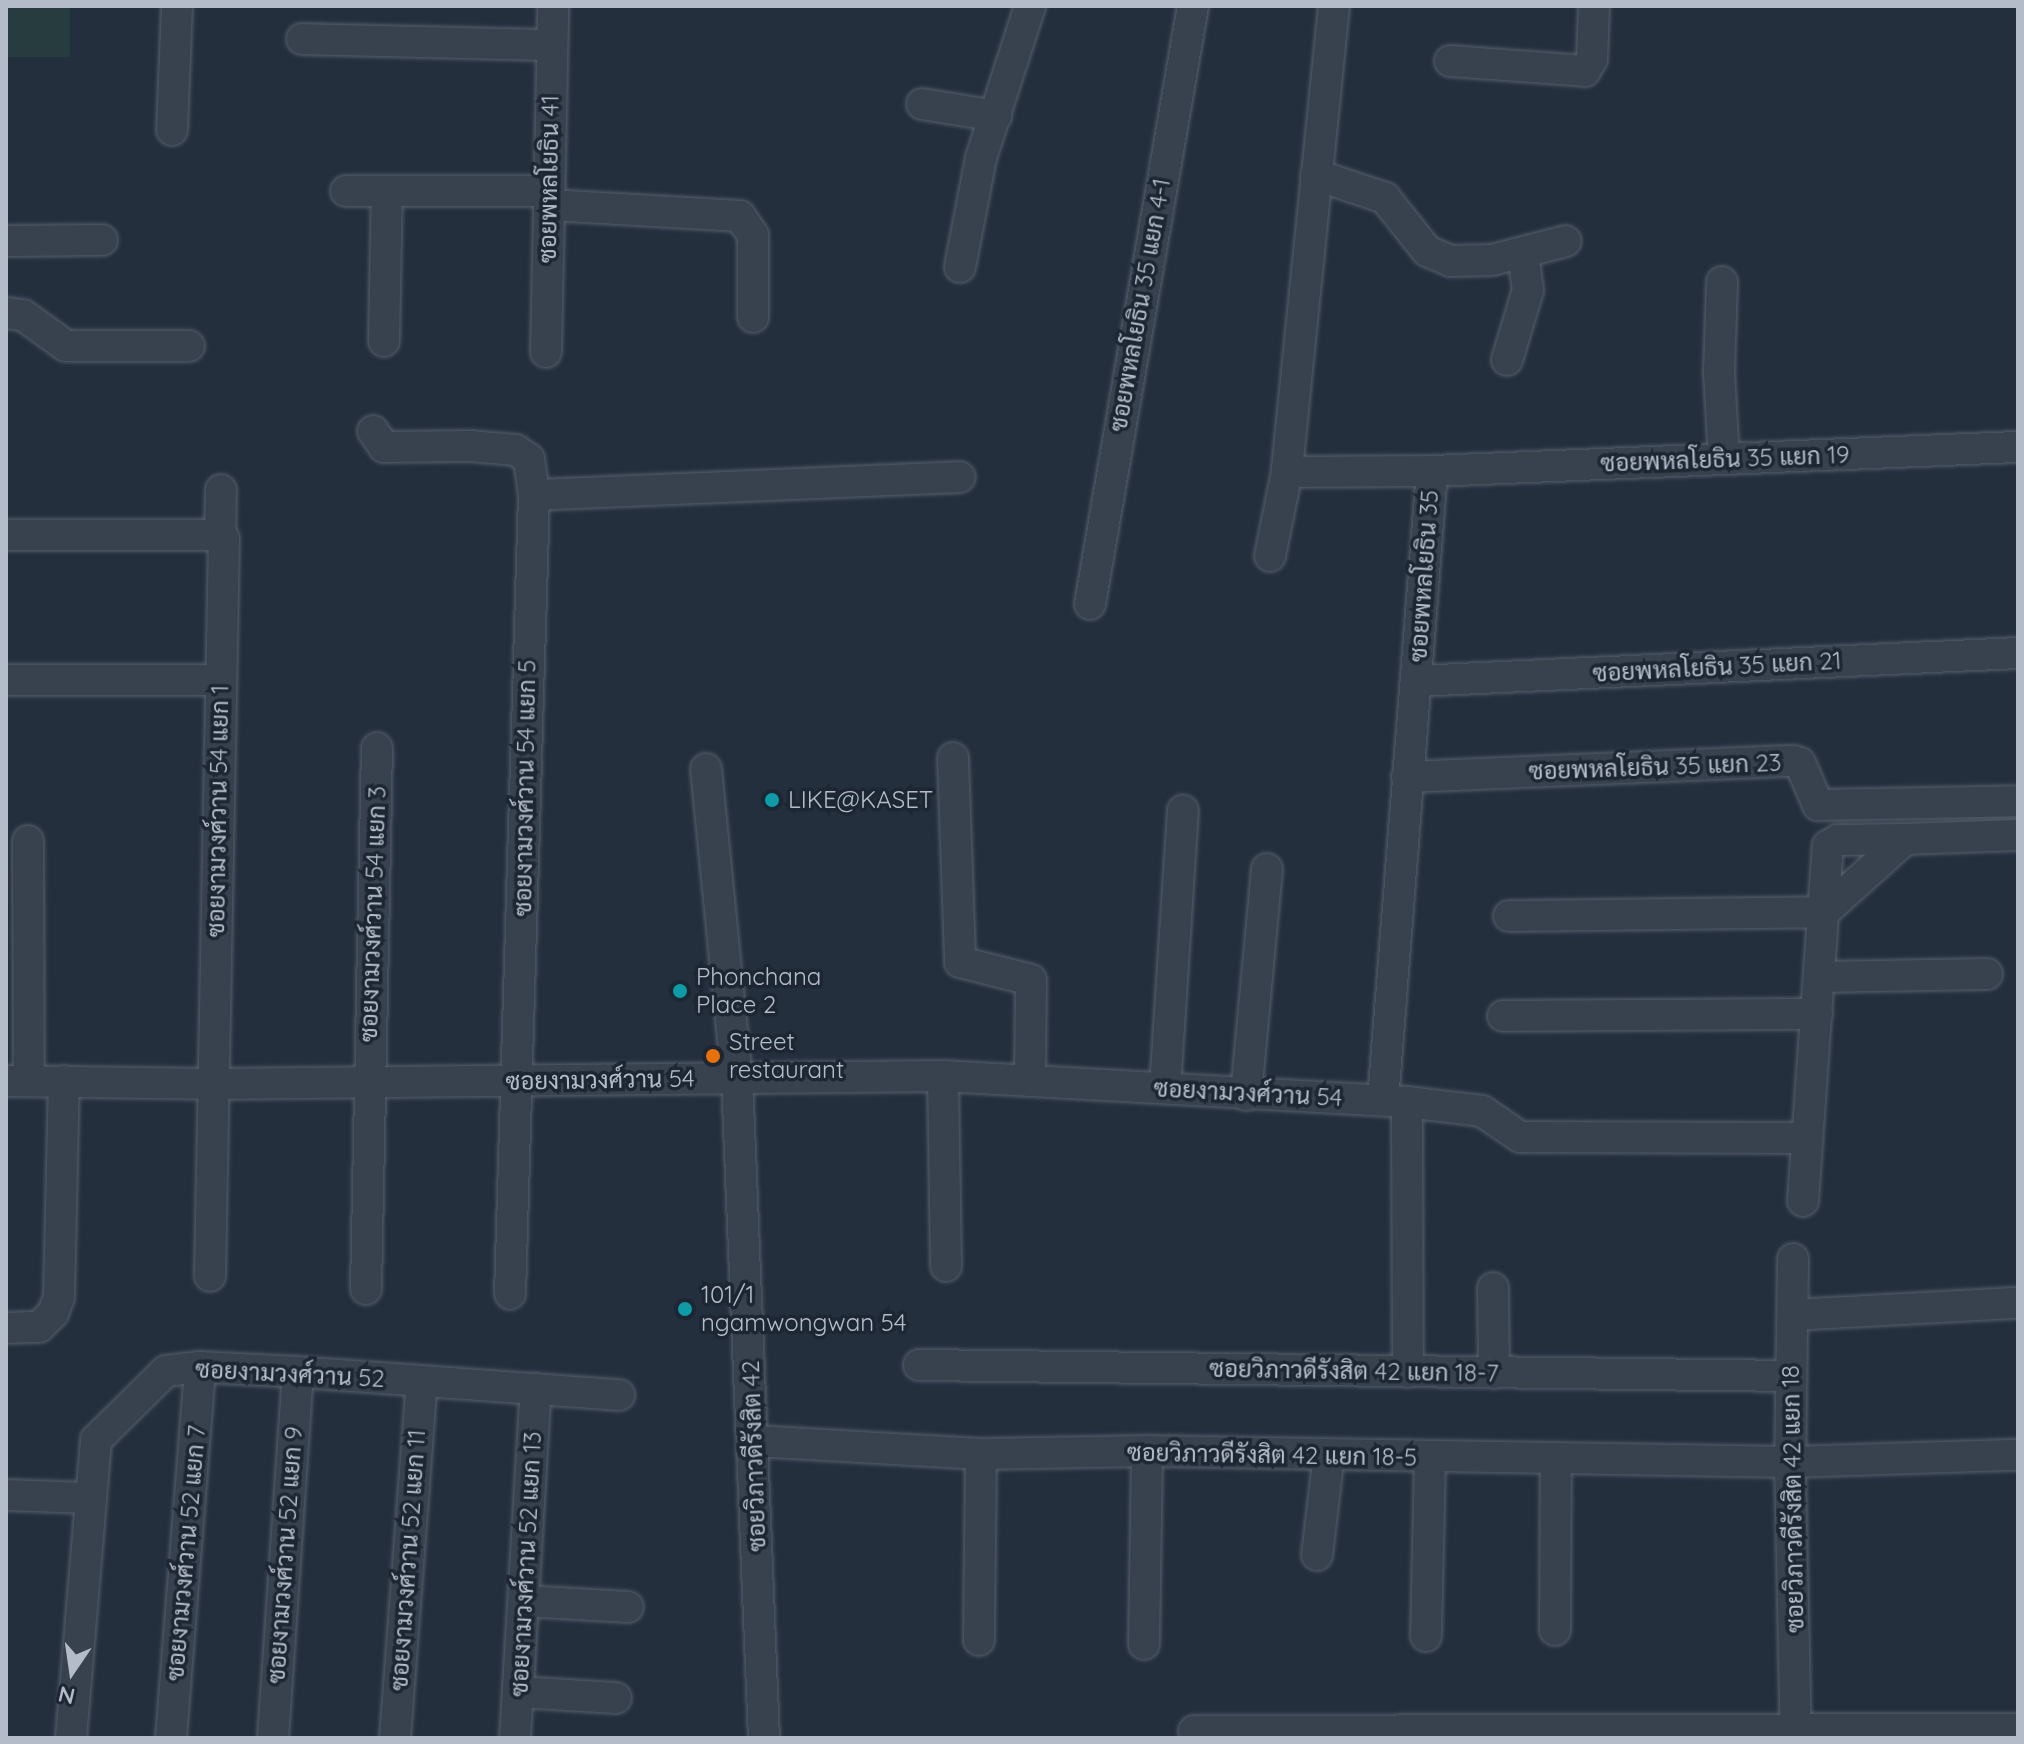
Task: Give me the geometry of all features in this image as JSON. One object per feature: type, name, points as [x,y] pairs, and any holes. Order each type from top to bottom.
[{"type":"street","points":[[172,130],[177,6]]},
{"type":"street","name":"ซอยพหลโยธิน 41","points":[[546,352],[553,6]]},
{"type":"street","points":[[960,267],[981,158],[1030,6]]},
{"type":"street","name":"ซอยพหลโยธิน 35 แยก 4-1","points":[[1090,604],[1193,6]]},
{"type":"street","points":[[1270,556],[1287,472],[1334,6]]},
{"type":"street","points":[[1450,61],[1587,70],[1594,6]]},
{"type":"street","points":[[302,39],[552,45]]},
{"type":"street","points":[[922,104],[996,116]]},
{"type":"street","points":[[1316,175],[1385,198],[1427,251],[1438,258],[1473,263],[1566,241]]},
{"type":"street","points":[[346,191],[549,198],[740,216],[753,235],[753,317]]},
{"type":"street","points":[[384,341],[387,191]]},
{"type":"street","points":[[6,241],[102,240]]},
{"type":"street","points":[[1507,360],[1528,290],[1524,263],[1516,254]]},
{"type":"street","points":[[1722,282],[1719,372],[1724,459]]},
{"type":"street","points":[[6,313],[23,315],[66,346],[189,346]]},
{"type":"street","name":"ซอยงามวงศ์วาน 54 แยก 5","points":[[373,431],[384,447],[516,450],[529,459],[534,495],[510,1294]]},
{"type":"street","name":"ซอยพหลโยธิน 35 แยก 19","points":[[1432,471],[2018,447]]},
{"type":"street","name":"ซอยพหลโยธิน 35","points":[[1287,472],[1432,471],[1407,777],[1395,1101],[1408,1372]]},
{"type":"street","points":[[534,495],[960,477]]},
{"type":"street","name":"ซอยงามวงศ์วาน 54 แยก 1","points":[[210,1276],[220,680],[228,553],[222,538],[221,490]]},
{"type":"street","points":[[6,535],[222,538]]},
{"type":"street","name":"ซอยพหลโยธิน 35 แยก 21","points":[[1416,681],[2018,653]]},
{"type":"street","points":[[6,680],[220,680]]},
{"type":"street","name":"ซอยงามวงศ์วาน 54 แยก 3","points":[[366,1289],[377,748]]},
{"type":"street","points":[[953,758],[960,962],[1031,980],[1030,1081]]},
{"type":"street","name":"ซอยพหลโยธิน 35 แยก 23","points":[[1407,777],[1793,761],[1800,763],[1818,805],[2018,801]]},
{"type":"street","name":"ซอยวิภาวดีรังสิต 42","points":[[706,769],[737,1078],[755,1441],[764,1738]]},
{"type":"street","points":[[1165,1088],[1183,811]]},
{"type":"street","points":[[1803,1201],[1831,842],[2018,835]]},
{"type":"street","points":[[1509,916],[1824,912],[1905,839]]},
{"type":"street","points":[[18,1081],[28,841]]},
{"type":"street","points":[[1246,1095],[1267,869]]},
{"type":"street","points":[[1819,977],[1987,974]]},
{"type":"street","points":[[1503,1016],[1817,1014]]},
{"type":"street","points":[[943,1076],[946,1266]]},
{"type":"street","name":"ซอยงามวงศ์วาน 54","points":[[18,1081],[212,1084],[943,1076],[1395,1101],[1482,1111],[1520,1137],[1807,1138]]},
{"type":"street","points":[[6,1328],[39,1327],[53,1313],[59,1297],[64,1081]]},
{"type":"street","name":"ซอยวิภาวดีรังสิต 42 แยก 18","points":[[1793,1259],[1790,1462],[1796,1736]]},
{"type":"street","points":[[1493,1288],[1494,1373]]},
{"type":"street","points":[[1793,1315],[2018,1303]]},
{"type":"street","name":"ซอยวิภาวดีรังสิต 42 แยก 18-7","points":[[919,1365],[1790,1376]]},
{"type":"street","name":"ซอยงามวงศ์วาน 52","points":[[71,1738],[96,1440],[166,1371],[200,1367],[298,1372],[619,1395]]},
{"type":"street","name":"ซอยงามวงศ์วาน 52 แยก 7","points":[[171,1738],[200,1367]]},
{"type":"street","name":"ซอยงามวงศ์วาน 52 แยก 9","points":[[273,1738],[298,1372]]},
{"type":"street","name":"ซอยงามวงศ์วาน 52 แยก 11","points":[[395,1738],[422,1381]]},
{"type":"street","name":"ซอยงามวงศ์วาน 52 แยก 13","points":[[515,1738],[536,1389]]},
{"type":"street","name":"ซอยวิภาวดีรังสิต 42 แยก 18-5","points":[[755,1441],[981,1454],[1147,1451],[1430,1459],[1790,1462],[2018,1455]]},
{"type":"street","points":[[1144,1644],[1147,1451]]},
{"type":"street","points":[[979,1640],[981,1454]]},
{"type":"street","points":[[1317,1555],[1329,1455]]},
{"type":"street","points":[[1426,1636],[1430,1459]]},
{"type":"street","points":[[1555,1630],[1556,1460]]},
{"type":"street","points":[[6,1495],[89,1498]]},
{"type":"street","points":[[524,1601],[628,1607]]},
{"type":"street","points":[[518,1692],[616,1698]]},
{"type":"street","points":[[1194,1731],[1233,1735],[1796,1736],[2018,1729]]},
{"type":"green space","points":[[6,6],[70,6],[70,57],[6,57]]},
{"type":"place","name":"LIKE@KASET","points":[[772,800]]},
{"type":"place","name":"Phonchana Place 2","points":[[680,991]]},
{"type":"place","name":"Street restaurant","points":[[713,1056]]},
{"type":"place","name":"101/1 ngamwongwan 54","points":[[685,1309]]}]
